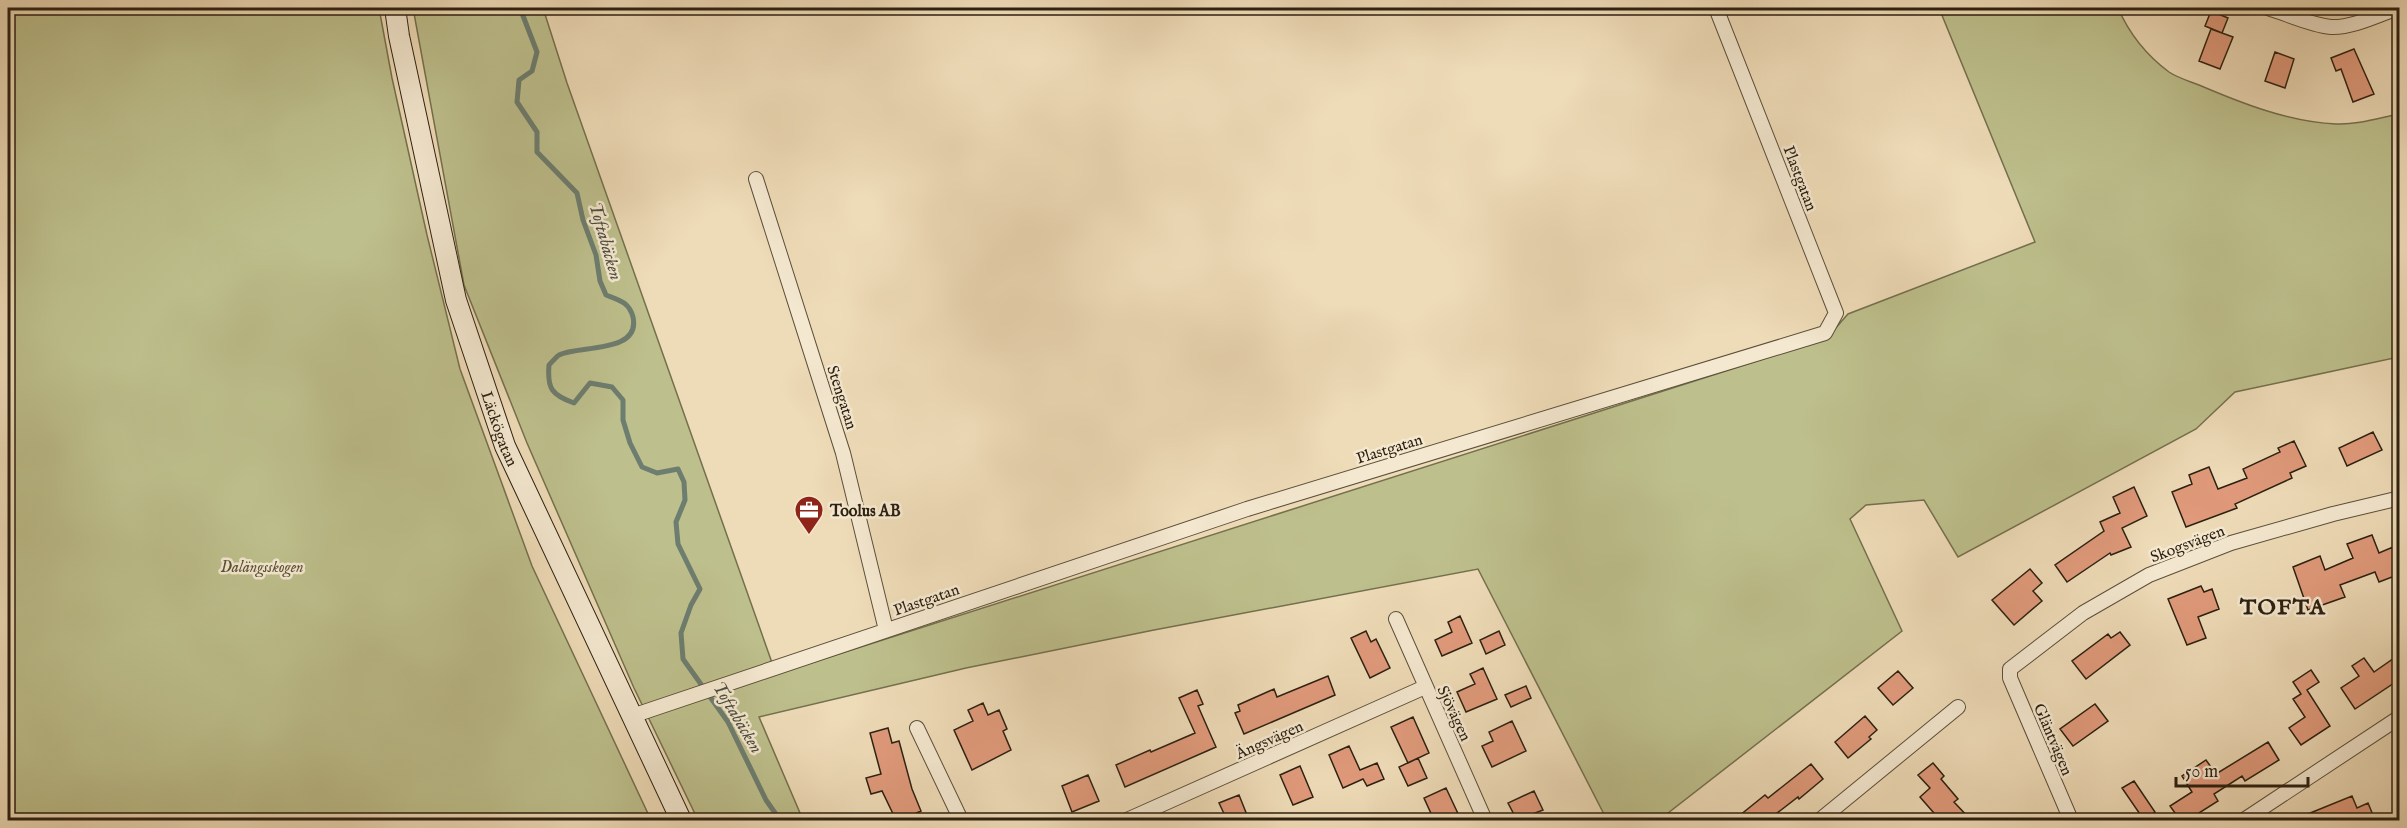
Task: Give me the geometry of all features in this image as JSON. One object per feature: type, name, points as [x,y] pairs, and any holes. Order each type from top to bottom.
[{"type":"main road","name":"Läckögatan","points":[[395,8],[456,300],[505,446],[681,820]]},
{"type":"street","name":"Plastgatan","points":[[632,716],[1247,509],[1825,333],[1836,313],[1716,8]]},
{"type":"street","points":[[2268,8],[2334,27],[2398,8]]},
{"type":"street","name":"Stengatan","points":[[756,179],[843,453],[886,630]]},
{"type":"street","name":"Skogsvägen","points":[[2010,669],[2083,613],[2149,575],[2240,540],[2400,498]]},
{"type":"street","name":"Sjövägen","points":[[1396,620],[1485,820]]},
{"type":"street","name":"Gläntvägen","points":[[2010,669],[2010,678],[2071,820]]},
{"type":"street","name":"Ängsvägen","points":[[1127,820],[1425,687]]},
{"type":"street","points":[[1821,820],[1958,707]]},
{"type":"street","points":[[2244,820],[2400,717]]},
{"type":"street","points":[[917,728],[961,820]]},
{"type":"green space","name":"Dalängsskogen","points":[[8,8],[379,8],[427,235],[460,369],[532,566],[651,820],[8,820]]},
{"type":"green space","points":[[413,8],[543,8],[567,83],[776,674],[1826,339],[1848,314],[2035,242],[1939,8],[2118,8],[2139,43],[2169,72],[2232,98],[2283,116],[2336,124],[2368,121],[2399,114],[2399,357],[2235,392],[2196,429],[1958,557],[1924,500],[1866,505],[1850,519],[1902,631],[1659,820],[1607,820],[1478,569],[966,668],[759,717],[803,820],[698,820],[634,688],[527,443],[464,285]]},
{"type":"building","points":[[2211,11],[2228,18],[2222,33],[2205,26]]},
{"type":"building","points":[[2211,29],[2233,37],[2220,69],[2199,61]]},
{"type":"building","points":[[2354,49],[2374,94],[2353,102],[2341,69],[2336,71],[2331,58]]},
{"type":"building","points":[[2275,52],[2294,59],[2285,88],[2265,81]]},
{"type":"building","points":[[2373,432],[2382,450],[2347,466],[2339,448]]},
{"type":"building","points":[[2294,441],[2306,466],[2290,473],[2292,478],[2235,504],[2237,508],[2186,527],[2172,492],[2192,484],[2189,475],[2209,467],[2218,489],[2247,478],[2243,469],[2280,452],[2278,448]]},
{"type":"building","points":[[2134,487],[2147,516],[2122,528],[2131,547],[2111,555],[2110,553],[2067,582],[2055,565],[2104,531],[2100,522],[2120,513],[2113,497]]},
{"type":"building","points":[[2372,535],[2379,553],[2393,547],[2400,565],[2400,574],[2379,582],[2375,572],[2340,585],[2345,597],[2308,610],[2293,567],[2320,556],[2325,570],[2353,558],[2347,544]]},
{"type":"building","points":[[2030,569],[2042,583],[2033,591],[2042,601],[2014,625],[1992,600]]},
{"type":"building","points":[[2201,586],[2204,592],[2212,589],[2219,609],[2198,617],[2206,638],[2187,645],[2168,599]]},
{"type":"building","points":[[1460,616],[1472,643],[1442,656],[1435,640],[1452,632],[1448,622]]},
{"type":"building","points":[[1366,631],[1371,642],[1376,639],[1390,668],[1370,678],[1351,638]]},
{"type":"building","points":[[1499,631],[1505,645],[1486,654],[1480,640]]},
{"type":"building","points":[[2120,632],[2130,645],[2086,679],[2072,661],[2108,634],[2111,638]]},
{"type":"building","points":[[2400,654],[2400,679],[2355,709],[2341,688],[2359,676],[2352,666],[2364,658],[2374,672]]},
{"type":"building","points":[[1483,668],[1497,699],[1466,712],[1457,692],[1475,684],[1470,674]]},
{"type":"building","points":[[2311,670],[2319,682],[2307,690],[2330,726],[2301,745],[2289,728],[2305,717],[2293,699],[2301,694],[2293,682]]},
{"type":"building","points":[[1898,671],[1913,688],[1893,705],[1878,688]]},
{"type":"building","points":[[1328,676],[1335,695],[1244,734],[1235,713],[1240,711],[1238,705],[1274,689],[1277,697]]},
{"type":"building","points":[[1526,686],[1531,698],[1511,707],[1505,695]]},
{"type":"building","points":[[1197,690],[1203,704],[1198,706],[1216,747],[1125,787],[1116,765],[1195,733],[1179,698]]},
{"type":"building","points":[[983,703],[988,715],[999,710],[1007,729],[1003,731],[1011,750],[972,770],[954,730],[973,721],[968,710]]},
{"type":"building","points":[[2095,704],[2108,721],[2073,746],[2060,729]]},
{"type":"building","points":[[1865,716],[1877,730],[1869,737],[1871,739],[1848,758],[1835,742]]},
{"type":"building","points":[[1413,717],[1429,753],[1408,763],[1391,727]]},
{"type":"building","points":[[1512,721],[1526,751],[1492,767],[1482,746],[1493,741],[1489,732]]},
{"type":"building","points":[[888,728],[892,743],[899,741],[912,789],[921,811],[901,820],[896,820],[882,791],[871,794],[866,778],[881,774],[870,733]]},
{"type":"building","points":[[2268,742],[2279,760],[2245,781],[2242,776],[2214,794],[2218,801],[2188,820],[2180,820],[2170,806],[2192,792],[2182,776],[2206,760],[2216,774]]},
{"type":"building","points":[[1349,746],[1360,770],[1377,763],[1384,779],[1367,786],[1363,779],[1343,788],[1329,755]]},
{"type":"building","points":[[1418,758],[1427,778],[1408,786],[1399,767]]},
{"type":"building","points":[[1933,763],[1944,776],[1941,779],[1958,799],[1954,802],[1971,820],[1940,820],[1920,797],[1930,788],[1918,775]]},
{"type":"building","points":[[1811,764],[1823,779],[1799,799],[1798,797],[1768,820],[1734,820],[1765,795],[1768,798]]},
{"type":"building","points":[[1300,766],[1313,797],[1293,805],[1280,775]]},
{"type":"building","points":[[1088,775],[1099,801],[1072,812],[1062,786]]},
{"type":"building","points":[[2134,781],[2155,812],[2144,820],[2122,788]]},
{"type":"building","points":[[1446,788],[1461,820],[1434,820],[1424,798]]},
{"type":"building","points":[[1534,791],[1543,810],[1517,820],[1508,803]]},
{"type":"building","points":[[1239,795],[1249,820],[1227,820],[1219,803]]},
{"type":"building","points":[[2352,796],[2357,808],[2368,803],[2375,820],[2293,820]]},
{"type":"waterway","name":"Toftabäcken","points":[[520,8],[537,52],[532,71],[519,80],[517,102],[537,132],[537,152],[577,193],[583,220],[596,255],[600,281],[606,295],[626,305],[633,317],[633,329],[618,343],[558,356],[549,365],[550,385],[556,394],[574,403],[590,383],[612,387],[623,400],[623,420],[630,443],[642,467],[657,473],[678,469],[684,482],[685,500],[676,522],[678,544],[700,589],[691,605],[681,633],[683,659],[728,722],[766,800],[780,820]]},
{"type":"place","name":"Toolus AB","points":[[809,536]]},
{"type":"district","name":"TOFTA","points":[[2283,606]]}]
